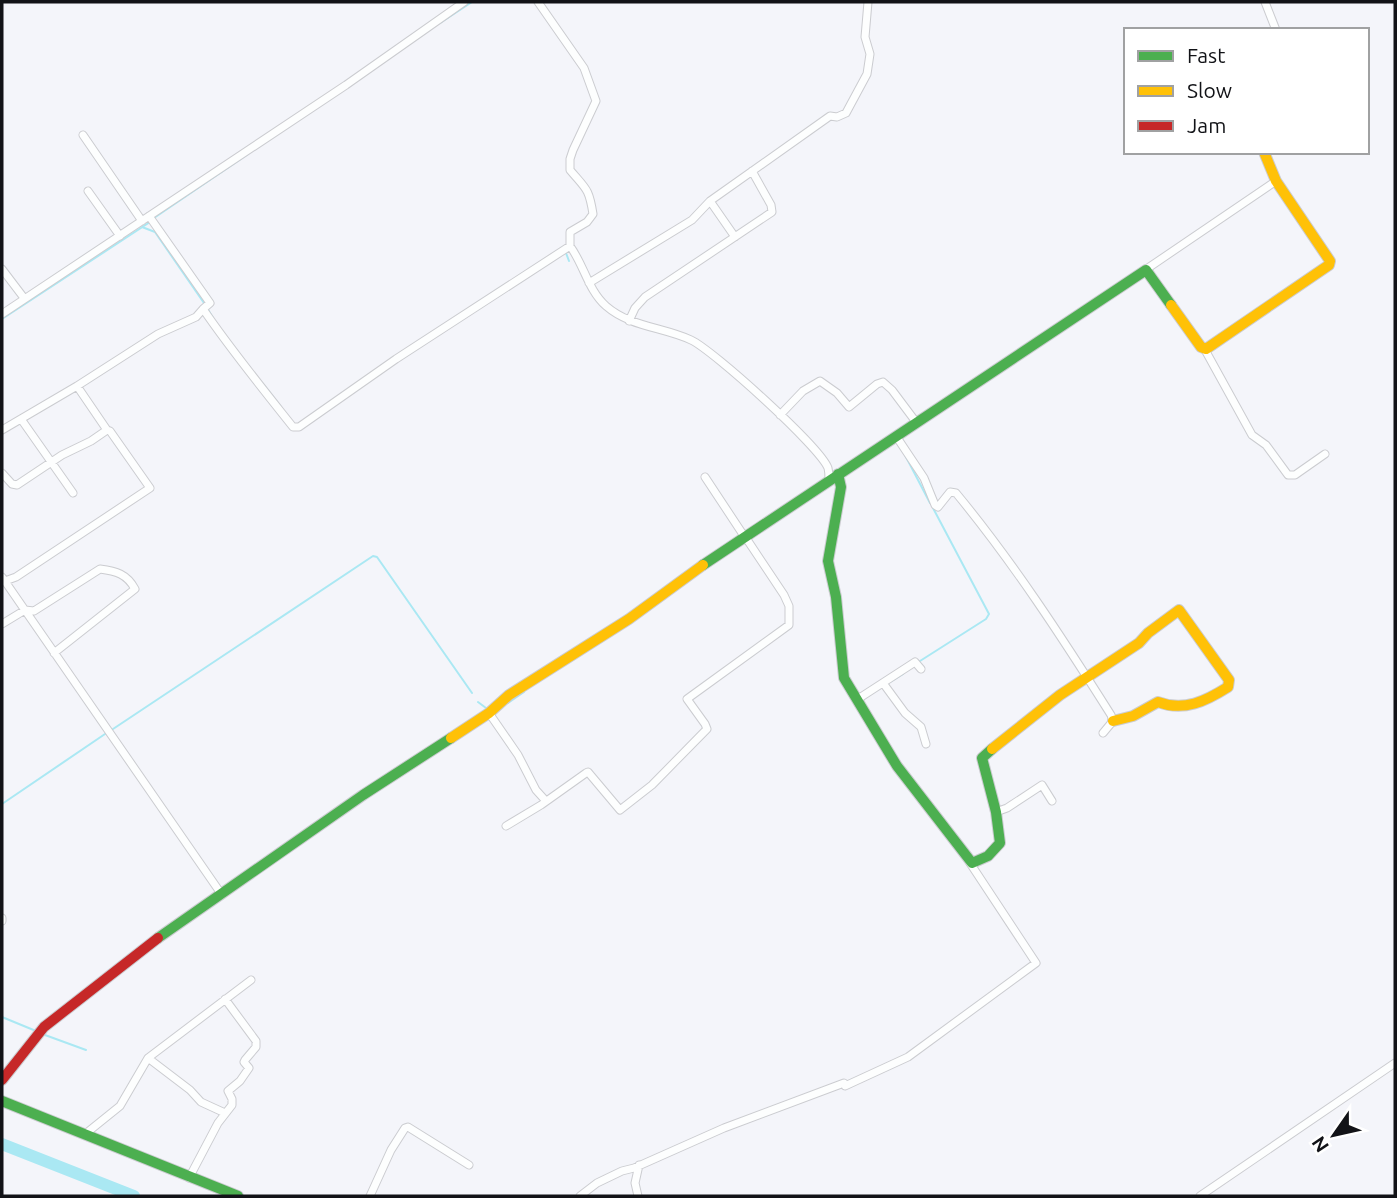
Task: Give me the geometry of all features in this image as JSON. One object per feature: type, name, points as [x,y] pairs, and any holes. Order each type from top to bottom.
[{"type":"street","points":[[2,314],[346,85],[464,2]]},
{"type":"street","points":[[538,2],[584,68],[596,102],[570,159],[570,170],[582,181],[590,196],[593,214],[587,222],[570,232],[570,246],[589,284],[607,307],[629,321],[691,340],[725,363],[780,415],[828,467],[841,487],[828,561],[836,597],[844,678],[897,766],[967,859],[1036,963],[908,1057],[845,1086],[844,1083],[724,1128],[603,1180],[580,1196]]},
{"type":"street","points":[[589,284],[692,220],[710,201],[830,116],[842,116],[851,108],[867,74],[870,54],[865,37],[868,2]]},
{"type":"street","points":[[1265,2],[1275,28]]},
{"type":"street","points":[[2,430],[78,386],[158,334],[196,317],[210,303],[83,135]]},
{"type":"street","points":[[1204,348],[1329,265],[1330,261],[1276,181],[1265,154]]},
{"type":"street","points":[[629,321],[635,308],[645,297],[699,263],[773,209],[751,171]]},
{"type":"street","points":[[2,1080],[44,1027],[159,937],[363,795],[489,713],[509,695],[629,619],[834,477],[1148,270],[1276,181]]},
{"type":"street","points":[[88,191],[120,236]]},
{"type":"street","points":[[710,201],[735,237]]},
{"type":"street","points":[[203,309],[293,427],[299,427],[396,359],[570,246]]},
{"type":"street","points":[[2,269],[24,298]]},
{"type":"street","points":[[1148,270],[1204,348],[1252,435],[1266,445],[1288,475],[1295,475],[1325,454]]},
{"type":"street","points":[[780,415],[803,391],[820,381],[837,393],[849,407],[883,382],[916,422]]},
{"type":"street","points":[[78,386],[150,488],[16,577],[3,579],[222,895]]},
{"type":"street","points":[[21,419],[74,493]]},
{"type":"street","points":[[2,473],[12,484],[17,485],[107,430]]},
{"type":"street","points":[[896,436],[924,478],[935,505],[941,505],[950,492],[956,493],[963,505],[1007,556],[1088,678],[1113,721]]},
{"type":"street","points":[[506,826],[588,772],[620,810],[633,801],[706,733],[705,724],[687,699],[787,629],[789,606],[705,477]]},
{"type":"street","points":[[2,624],[25,610],[34,611],[100,569],[120,572],[135,589],[54,653]]},
{"type":"street","points":[[967,859],[972,863],[979,862],[998,848],[1000,843],[996,812],[982,758],[1060,695],[1139,643],[1179,610],[1229,680],[1228,687],[1193,705],[1175,708],[1157,702],[1133,716],[1113,721],[1103,733]]},
{"type":"street","points":[[856,698],[915,662],[921,669]]},
{"type":"street","points":[[883,682],[905,713],[921,727],[926,744]]},
{"type":"street","points":[[489,713],[518,755],[536,790],[545,800]]},
{"type":"street","points":[[996,812],[1007,808],[1042,785],[1052,802]]},
{"type":"street","points":[[84,1135],[120,1106],[148,1058],[251,980]]},
{"type":"street","points":[[189,1178],[218,1123],[233,1103],[228,1091],[246,1074],[249,1068],[244,1062],[256,1047],[256,1041],[225,999]]},
{"type":"street","points":[[148,1058],[190,1090],[201,1102],[225,1114]]},
{"type":"street","points":[[1200,1196],[1395,1063]]},
{"type":"street","points":[[2,1101],[238,1196]]},
{"type":"street","points":[[370,1196],[391,1150],[408,1127],[469,1165]]},
{"type":"street","points":[[638,1196],[635,1183],[639,1165]]},
{"type":"waterway","points":[[440,23],[472,2]]},
{"type":"waterway","points":[[154,218],[248,154]]},
{"type":"waterway","points":[[2,319],[150,222]]},
{"type":"waterway","points":[[142,227],[155,232],[204,303]]},
{"type":"waterway","points":[[566,253],[569,261]]},
{"type":"waterway","points":[[207,308],[213,318]]},
{"type":"waterway","points":[[263,384],[281,407]]},
{"type":"waterway","points":[[905,455],[930,503]]},
{"type":"waterway","points":[[920,661],[986,619],[989,614],[933,508]]},
{"type":"waterway","points":[[110,731],[373,556],[377,557],[472,693]]},
{"type":"waterway","points":[[890,682],[903,674]]},
{"type":"waterway","points":[[508,703],[524,692]]},
{"type":"waterway","points":[[478,702],[486,708]]},
{"type":"waterway","points":[[2,804],[105,734]]},
{"type":"waterway","points":[[2,1017],[36,1031]]},
{"type":"waterway","points":[[45,1035],[86,1050]]},
{"type":"waterway","points":[[2,1144],[134,1196]]},
{"type":"traffic: fast","points":[[703,565],[1146,270],[1171,305]]},
{"type":"traffic: fast","points":[[838,474],[841,487],[828,561],[836,597],[844,678],[897,766],[972,863],[988,856],[1000,843],[996,812],[982,758],[992,749]]},
{"type":"traffic: fast","points":[[158,938],[363,795],[451,738]]},
{"type":"traffic: fast","points":[[2,1101],[238,1196]]},
{"type":"traffic: slow","points":[[1171,305],[1201,347],[1206,349],[1329,265],[1330,261],[1276,181],[1265,154]]},
{"type":"traffic: slow","points":[[451,738],[489,713],[509,695],[629,619],[703,565]]},
{"type":"traffic: slow","points":[[992,749],[1060,695],[1139,643],[1179,610],[1229,680],[1228,687],[1194,704],[1177,706],[1158,702],[1133,716],[1113,721]]},
{"type":"traffic: jam","points":[[2,1080],[44,1027],[158,938]]}]
